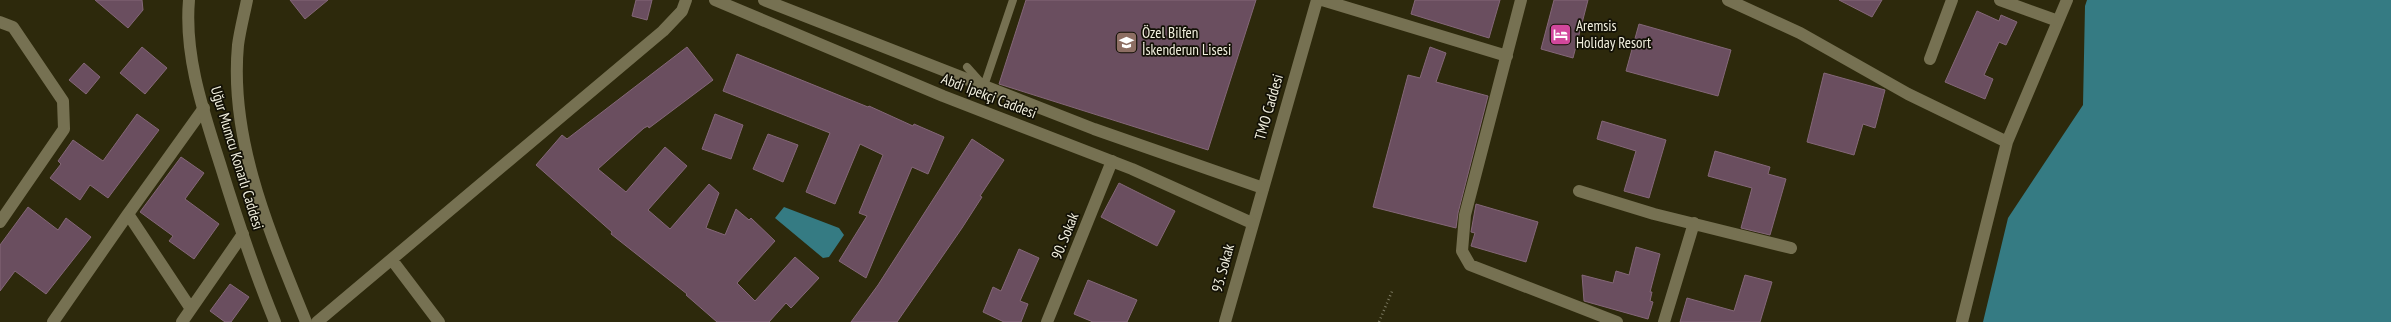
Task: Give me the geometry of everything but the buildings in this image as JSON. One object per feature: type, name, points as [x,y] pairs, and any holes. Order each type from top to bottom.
[{"type":"street","points":[[182,0],[188,14]]},
{"type":"street","name":"Uğur Mumcu Konarlı Caddesi","points":[[189,0],[188,14],[193,69],[243,234],[275,322]]},
{"type":"street","name":"Uğur Mumcu Konarlı Caddesi","points":[[246,0],[238,44],[237,80],[243,134],[258,194],[278,253],[306,322]]},
{"type":"street","points":[[317,322],[663,31],[682,11],[686,0]]},
{"type":"street","name":"Abdi İpekçi Caddesi","points":[[715,0],[943,96],[1112,161],[1252,223]]},
{"type":"street","name":"Abdi İpekçi Caddesi","points":[[764,0],[1094,129],[1263,188]]},
{"type":"street","name":"TMO Caddesi","points":[[1252,223],[1317,0]]},
{"type":"street","points":[[1322,0],[1507,56]]},
{"type":"street","points":[[1521,0],[1465,215],[1462,251],[1470,265],[1617,322]]},
{"type":"street","points":[[1728,0],[1800,33],[1908,94],[2006,142]]},
{"type":"street","points":[[1930,59],[1952,0]]},
{"type":"street","points":[[2000,0],[2058,21]]},
{"type":"street","points":[[1962,322],[2006,142],[2066,0]]},
{"type":"street","points":[[0,22],[13,27],[63,101],[64,129],[0,222]]},
{"type":"street","points":[[53,322],[204,108]]},
{"type":"street","name":"90. Sokak","points":[[1047,322],[1112,161]]},
{"type":"street","points":[[1579,191],[1791,248]]},
{"type":"street","points":[[128,214],[191,309]]},
{"type":"street","name":"93. Sokak","points":[[1225,322],[1252,223]]},
{"type":"street","points":[[1664,322],[1694,223]]},
{"type":"street","points":[[182,322],[243,234]]},
{"type":"street","points":[[392,260],[439,322]]},
{"type":"lane","points":[[967,67],[984,86],[1013,0]]},
{"type":"path","points":[[1379,322],[1392,289]]},
{"type":"water","points":[[2087,0],[2391,0],[2391,322],[1983,322],[2008,218],[2083,105],[2085,6]]},
{"type":"water","points":[[784,207],[839,228],[844,235],[829,257],[823,258],[775,218]]},
{"type":"place","name":"Aremsis Holiday Resort","points":[[1561,35]]},
{"type":"place","name":"Özel Bilfen İskenderun Lisesi","points":[[1127,42]]}]
